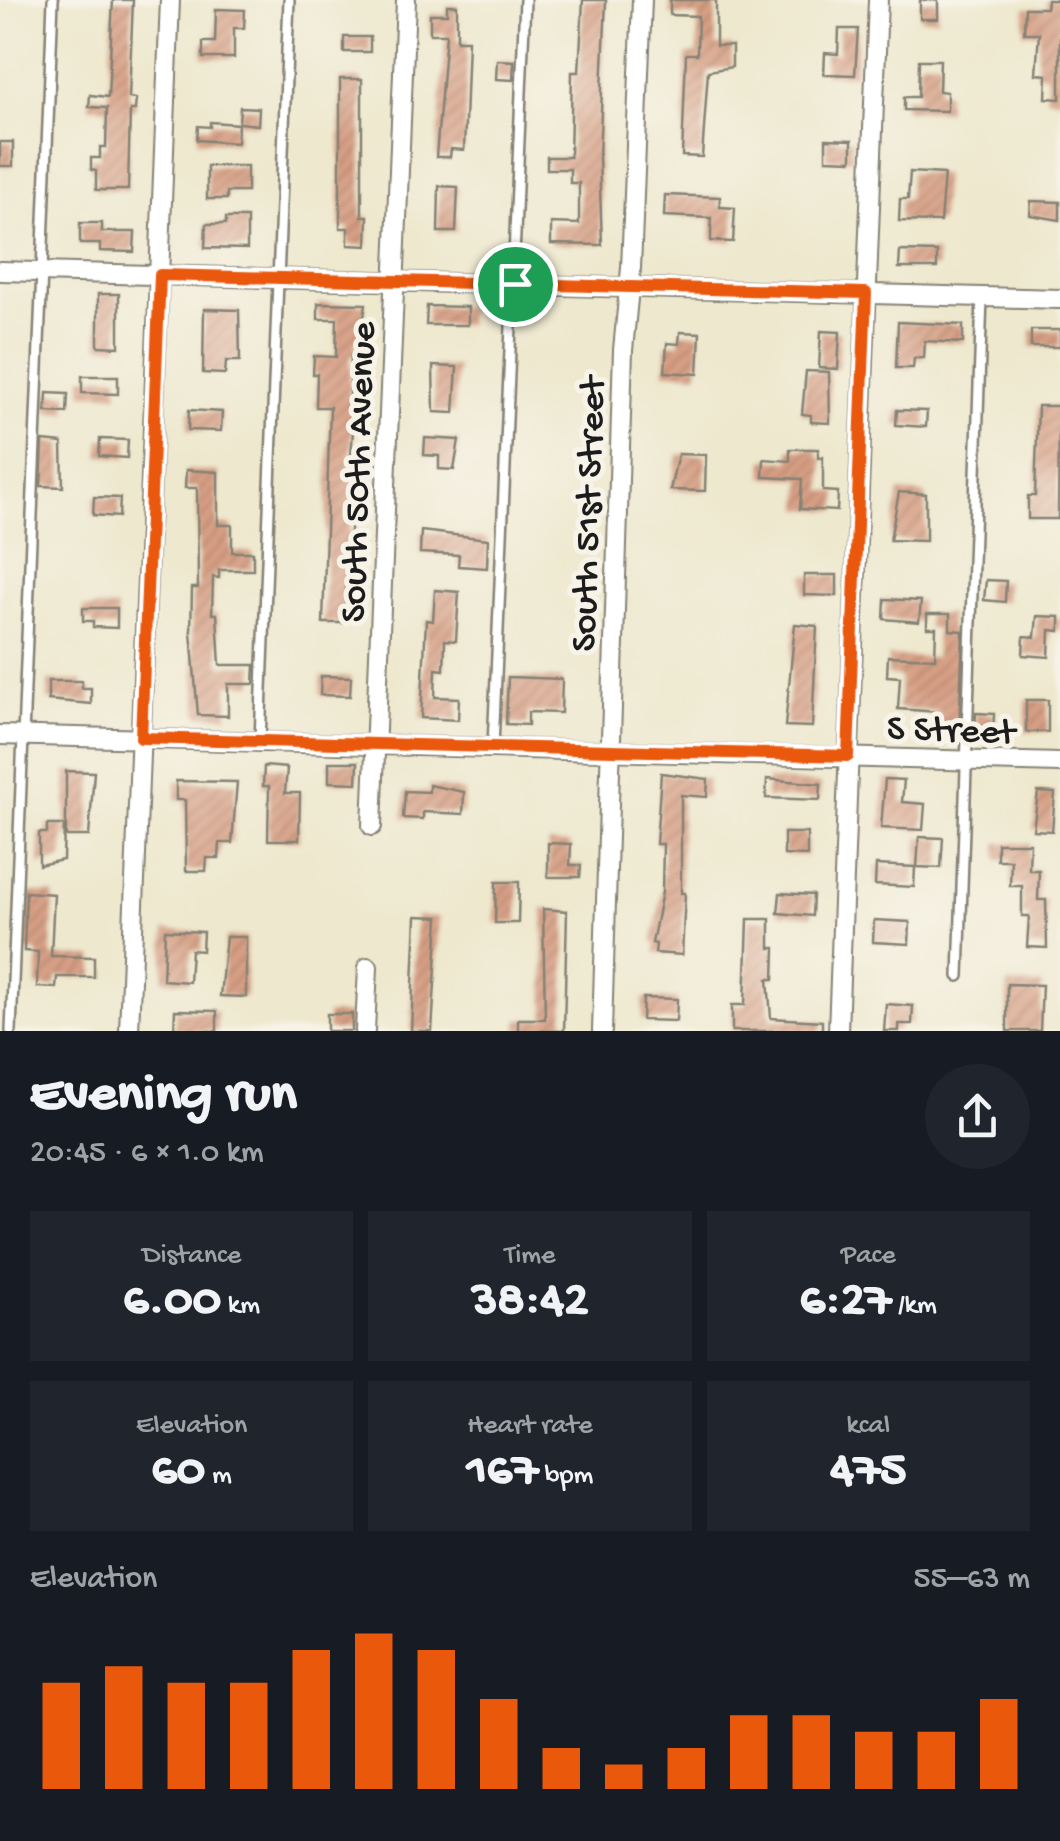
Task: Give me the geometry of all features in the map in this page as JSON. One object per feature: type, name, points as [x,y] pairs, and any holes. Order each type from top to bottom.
[{"type":"street","points":[[129,1031],[170,0]]},
{"type":"street","name":"South 50th Avenue","points":[[372,826],[406,0]]},
{"type":"street","name":"South 51st Street","points":[[602,1031],[642,0]]},
{"type":"street","points":[[838,1031],[878,0]]},
{"type":"street","points":[[0,271],[1060,299]]},
{"type":"street","name":"S Street","points":[[0,735],[1060,763]]},
{"type":"street","points":[[365,1031],[368,967]]},
{"type":"lane","points":[[11,1031],[53,0]]},
{"type":"lane","points":[[260,741],[289,0]]},
{"type":"lane","points":[[493,747],[525,0]]},
{"type":"lane","points":[[959,976],[982,296]]},
{"type":"building","points":[[113,0],[133,0],[129,98],[136,99],[135,110],[130,110],[128,190],[96,190],[91,158],[100,158],[100,147],[106,147],[107,108],[89,107],[90,95],[108,97]]},
{"type":"building","points":[[583,0],[606,0],[599,157],[602,245],[551,244],[551,223],[579,224],[579,183],[570,183],[570,169],[547,169],[547,157],[570,157],[572,72],[579,72]]},
{"type":"building","points":[[670,0],[716,0],[716,46],[732,46],[732,67],[708,71],[702,157],[682,156],[686,54],[697,54],[698,16],[670,15]]},
{"type":"building","points":[[920,0],[938,0],[938,19],[920,19]]},
{"type":"building","points":[[1047,0],[1060,0],[1060,99],[1046,98],[1047,75],[1036,74],[1039,33],[1024,33],[1025,8],[1046,8]]},
{"type":"building","points":[[447,5],[457,5],[457,40],[468,40],[464,150],[451,149],[450,157],[436,157],[446,34],[430,34],[430,14],[447,14]]},
{"type":"building","points":[[216,9],[245,10],[244,28],[234,28],[234,58],[203,58],[203,42],[215,42]]},
{"type":"building","points":[[839,29],[858,29],[855,75],[824,74],[825,53],[838,54]]},
{"type":"building","points":[[344,37],[370,37],[370,52],[344,52]]},
{"type":"building","points":[[497,60],[514,61],[513,80],[496,79]]},
{"type":"building","points":[[919,60],[940,60],[939,91],[947,92],[947,111],[904,110],[904,97],[918,97]]},
{"type":"building","points":[[340,79],[362,79],[362,216],[368,216],[367,246],[348,245],[348,228],[340,228]]},
{"type":"building","points":[[240,107],[259,108],[258,125],[239,123]]},
{"type":"building","points":[[210,122],[238,124],[237,143],[197,140],[198,126],[210,127]]},
{"type":"building","points":[[826,139],[852,140],[852,160],[826,159]]},
{"type":"building","points":[[0,142],[13,142],[13,166],[0,166]]},
{"type":"building","points":[[207,166],[247,166],[247,192],[227,192],[227,199],[207,199]]},
{"type":"building","points":[[910,172],[944,174],[940,222],[899,221],[900,199],[908,199]]},
{"type":"building","points":[[439,186],[458,187],[456,232],[438,232]]},
{"type":"building","points":[[665,195],[720,197],[720,207],[735,208],[733,242],[711,241],[711,218],[664,216]]},
{"type":"building","points":[[1031,201],[1060,202],[1060,220],[1030,215]]},
{"type":"building","points":[[226,218],[247,218],[247,249],[205,248],[206,224],[226,224]]},
{"type":"building","points":[[80,223],[102,223],[102,232],[135,232],[134,252],[100,251],[100,244],[80,244]]},
{"type":"building","points":[[900,251],[937,252],[937,268],[899,268]]},
{"type":"building","points":[[98,294],[119,294],[119,347],[98,346]]},
{"type":"building","points":[[318,303],[366,304],[360,342],[356,342],[356,355],[351,355],[350,396],[356,396],[349,479],[357,479],[357,499],[352,499],[344,623],[323,623],[330,407],[316,407],[317,374],[313,374],[314,356],[336,357],[337,319],[318,319]]},
{"type":"building","points":[[427,306],[468,307],[468,325],[426,325]]},
{"type":"building","points":[[204,309],[239,310],[240,361],[226,361],[225,374],[203,373]]},
{"type":"building","points":[[898,322],[963,325],[963,343],[925,341],[924,358],[914,358],[913,368],[896,368]]},
{"type":"building","points":[[1031,330],[1060,330],[1060,347],[1031,347]]},
{"type":"building","points":[[821,331],[840,332],[838,369],[819,368]]},
{"type":"building","points":[[680,332],[700,333],[698,374],[665,372],[667,343],[679,344]]},
{"type":"building","points":[[433,366],[457,367],[454,413],[434,412]]},
{"type":"building","points":[[806,371],[829,372],[830,423],[811,422],[811,415],[802,414]]},
{"type":"building","points":[[82,376],[118,376],[118,394],[82,393]]},
{"type":"building","points":[[47,393],[68,394],[67,413],[46,412]]},
{"type":"building","points":[[1038,406],[1059,406],[1058,519],[1028,519],[1028,496],[1035,496]]},
{"type":"building","points":[[189,410],[222,412],[221,431],[188,430]]},
{"type":"building","points":[[897,410],[927,411],[926,427],[896,425]]},
{"type":"building","points":[[425,438],[459,440],[454,470],[439,469],[439,456],[424,455]]},
{"type":"building","points":[[100,439],[128,440],[127,458],[99,456]]},
{"type":"building","points":[[43,441],[62,443],[63,487],[41,486]]},
{"type":"building","points":[[790,449],[818,449],[818,458],[823,457],[823,491],[838,492],[837,511],[800,509],[802,479],[763,477],[764,459],[790,461]]},
{"type":"building","points":[[678,454],[706,455],[705,491],[670,490]]},
{"type":"building","points":[[186,470],[218,472],[218,525],[232,525],[232,552],[253,552],[253,570],[219,570],[219,578],[213,577],[212,614],[217,614],[220,665],[255,665],[254,684],[228,684],[228,716],[198,715],[191,632],[192,588],[198,588],[197,488],[185,488]]},
{"type":"building","points":[[899,492],[926,494],[926,541],[890,540]]},
{"type":"building","points":[[94,497],[120,498],[119,517],[93,515]]},
{"type":"building","points":[[421,531],[488,539],[487,568],[458,566],[459,555],[420,553]]},
{"type":"building","points":[[804,575],[837,575],[837,596],[804,595]]},
{"type":"building","points":[[986,580],[1006,581],[1005,602],[984,600]]},
{"type":"building","points":[[435,590],[459,592],[456,641],[445,640],[444,670],[436,669],[435,697],[459,698],[458,720],[421,718],[426,620],[433,621]]},
{"type":"building","points":[[885,599],[921,601],[919,622],[884,619]]},
{"type":"building","points":[[83,608],[117,608],[117,628],[93,627],[93,621],[83,621]]},
{"type":"building","points":[[927,614],[950,614],[950,630],[963,631],[959,732],[938,731],[939,712],[898,709],[900,677],[887,676],[888,656],[935,658],[936,628],[927,628]]},
{"type":"building","points":[[1037,616],[1060,617],[1060,631],[1050,630],[1049,657],[1023,655],[1024,636],[1035,637]]},
{"type":"building","points":[[795,624],[817,626],[812,727],[785,726]]},
{"type":"building","points":[[321,676],[351,677],[350,696],[320,695]]},
{"type":"building","points":[[508,677],[562,679],[561,713],[528,712],[528,725],[506,724]]},
{"type":"building","points":[[48,681],[82,681],[82,688],[91,688],[91,704],[48,700]]},
{"type":"building","points":[[1026,700],[1048,700],[1048,732],[1026,732]]},
{"type":"building","points":[[976,713],[994,714],[993,734],[975,732]]},
{"type":"building","points":[[329,762],[358,762],[357,783],[329,782]]},
{"type":"building","points":[[264,766],[287,768],[285,793],[300,793],[299,840],[268,840],[269,786],[263,786]]},
{"type":"building","points":[[66,771],[94,772],[89,836],[66,836]]},
{"type":"building","points":[[661,773],[708,779],[707,797],[681,795],[681,893],[685,893],[682,955],[655,953],[656,944],[652,943],[662,892],[663,844],[656,844]]},
{"type":"building","points":[[767,779],[821,784],[820,800],[766,798]]},
{"type":"building","points":[[885,779],[904,780],[902,802],[925,804],[923,830],[881,828]]},
{"type":"building","points":[[176,781],[237,782],[232,843],[220,843],[219,858],[207,858],[206,871],[186,871],[185,800],[176,800]]},
{"type":"building","points":[[429,785],[464,792],[463,814],[423,812],[423,819],[403,818],[405,791],[429,792]]},
{"type":"building","points":[[1038,792],[1055,793],[1052,831],[1033,830]]},
{"type":"building","points":[[47,825],[64,825],[63,860],[39,865],[39,833],[47,833]]},
{"type":"building","points":[[784,833],[807,833],[807,856],[784,855]]},
{"type":"building","points":[[919,837],[943,838],[941,868],[917,867]]},
{"type":"building","points":[[548,843],[571,844],[570,865],[581,865],[580,877],[548,877]]},
{"type":"building","points":[[997,843],[1030,843],[1029,870],[1039,870],[1038,900],[1046,900],[1047,948],[1027,947],[1029,916],[1022,916],[1022,886],[1010,886],[1011,860],[997,860]]},
{"type":"building","points":[[876,865],[915,867],[914,887],[875,885]]},
{"type":"building","points":[[496,882],[519,882],[518,923],[495,923]]},
{"type":"building","points":[[26,892],[54,894],[51,956],[94,957],[94,977],[57,977],[56,988],[37,987],[38,952],[24,951]]},
{"type":"building","points":[[780,893],[813,895],[812,916],[778,913]]},
{"type":"building","points":[[543,909],[567,911],[564,1031],[518,1031],[518,1019],[545,1019]]},
{"type":"building","points":[[416,916],[439,917],[432,1031],[411,1031]]},
{"type":"building","points":[[748,919],[770,919],[770,948],[775,948],[774,979],[768,979],[771,1018],[822,1021],[822,1031],[732,1031],[732,1005],[745,1005]]},
{"type":"building","points":[[874,920],[910,922],[909,944],[873,942]]},
{"type":"building","points":[[165,930],[203,932],[202,951],[191,950],[189,982],[163,980]]},
{"type":"building","points":[[226,937],[246,937],[246,997],[220,996]]},
{"type":"building","points":[[1007,984],[1042,985],[1040,1031],[1007,1031]]},
{"type":"building","points":[[643,998],[677,999],[676,1021],[642,1020]]},
{"type":"building","points":[[886,1004],[913,1006],[912,1024],[899,1024],[899,1031],[884,1031]]},
{"type":"building","points":[[175,1010],[217,1011],[217,1031],[174,1031]]},
{"type":"building","points":[[327,1014],[352,1014],[352,1031],[327,1031]]},
{"type":"route","points":[[160,275],[515,284],[866,293],[848,756],[141,738],[160,275]]}]
